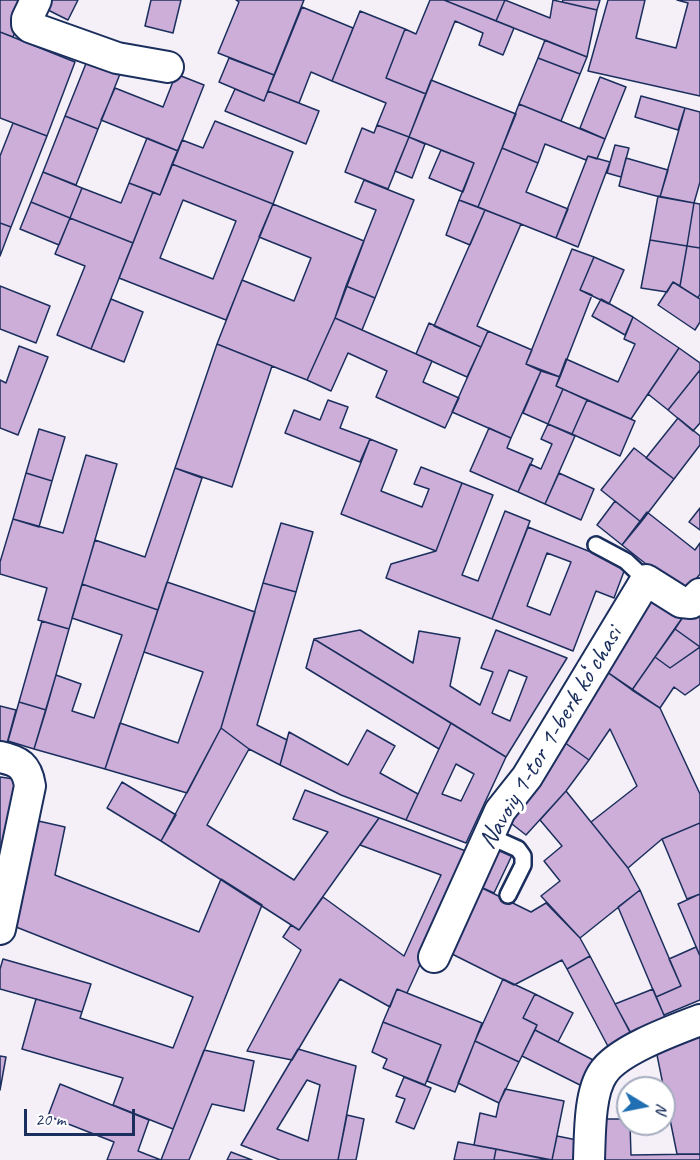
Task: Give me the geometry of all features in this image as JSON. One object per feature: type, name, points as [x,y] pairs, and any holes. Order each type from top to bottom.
[{"type":"street","points":[[36,0],[27,19],[30,27],[117,58],[168,67]]},
{"type":"street","points":[[646,580],[681,602],[691,603],[700,594]]},
{"type":"street","name":"Navoiy 1-tor 1-berk koʻchasi","points":[[434,957],[501,812],[526,777],[646,580]]},
{"type":"street","points":[[0,757],[15,760],[28,773],[30,786],[0,929]]},
{"type":"street","points":[[589,1160],[595,1093],[603,1073],[620,1058],[662,1034],[700,1020]]},
{"type":"lane","points":[[596,545],[626,561],[646,580]]},
{"type":"lane","points":[[489,836],[518,849],[523,856],[523,865],[508,895]]},
{"type":"building","points":[[0,0],[23,0],[20,18],[13,37],[0,32]]},
{"type":"building","points":[[41,0],[78,0],[68,20],[38,5]]},
{"type":"building","points":[[151,0],[181,0],[173,33],[145,26]]},
{"type":"building","points":[[236,0],[304,0],[274,75],[218,53],[239,2]]},
{"type":"building","points":[[430,0],[444,0],[514,28],[503,55],[479,45],[483,33],[455,21],[426,94],[386,78],[405,29],[416,34]]},
{"type":"building","points":[[444,0],[505,0],[496,21]]},
{"type":"building","points":[[505,0],[550,18],[553,0],[597,10],[587,57],[496,21]]},
{"type":"building","points":[[563,0],[600,0],[597,10],[562,2]]},
{"type":"building","points":[[608,0],[645,0],[636,38],[676,48],[688,3],[677,0],[700,0],[700,96],[588,71]]},
{"type":"building","points":[[302,7],[353,28],[332,81],[311,72],[299,103],[268,91]]},
{"type":"building","points":[[360,11],[405,29],[386,78],[426,94],[409,137],[377,125],[386,103],[332,81]]},
{"type":"building","points":[[0,32],[75,62],[47,136],[0,118]]},
{"type":"building","points":[[545,40],[587,57],[580,74],[538,58]]},
{"type":"building","points":[[91,51],[124,64],[98,129],[65,116]]},
{"type":"building","points":[[229,58],[274,75],[264,101],[219,82]]},
{"type":"building","points":[[538,58],[580,74],[561,121],[519,104]]},
{"type":"building","points":[[176,74],[204,85],[178,151],[101,120],[115,88],[163,107]]},
{"type":"building","points":[[600,77],[626,87],[605,139],[580,128]]},
{"type":"building","points":[[431,80],[516,114],[478,207],[459,200],[474,163],[409,137]]},
{"type":"building","points":[[235,89],[264,101],[268,91],[319,111],[306,144],[225,111]]},
{"type":"building","points":[[641,96],[685,108],[678,130],[635,117]]},
{"type":"building","points":[[519,104],[605,139],[597,159],[588,156],[586,160],[545,144],[538,163],[502,148]]},
{"type":"building","points":[[685,108],[700,112],[700,182],[694,203],[660,197]]},
{"type":"building","points":[[65,116],[98,129],[76,185],[43,172]]},
{"type":"building","points":[[215,121],[293,152],[273,204],[172,164],[182,140],[203,148]]},
{"type":"building","points":[[13,123],[47,136],[11,227],[0,223],[0,156]]},
{"type":"building","points":[[377,125],[409,137],[388,189],[345,172],[362,128],[374,133]]},
{"type":"building","points":[[409,137],[425,144],[412,178],[395,171]]},
{"type":"building","points":[[147,138],[178,151],[160,195],[129,183]]},
{"type":"building","points":[[615,145],[629,148],[621,177],[607,173]]},
{"type":"building","points":[[502,148],[538,163],[526,192],[568,209],[556,238],[478,207]]},
{"type":"building","points":[[441,150],[474,163],[463,192],[429,178]]},
{"type":"building","points":[[588,156],[610,162],[578,247],[556,238]]},
{"type":"building","points":[[626,158],[668,170],[660,197],[619,186]]},
{"type":"building","points":[[172,164],[273,204],[226,320],[119,278],[153,192],[160,195]],"holes":[[[183,200],[236,221],[213,279],[160,258]]]},
{"type":"building","points":[[43,172],[82,188],[70,218],[31,202]]},
{"type":"building","points":[[364,180],[414,200],[375,298],[346,286],[376,210],[355,202]]},
{"type":"building","points":[[129,183],[153,192],[133,243],[70,218],[82,188],[121,203]]},
{"type":"building","points":[[658,196],[694,203],[687,246],[650,240]]},
{"type":"building","points":[[459,200],[485,210],[470,245],[446,235]]},
{"type":"building","points":[[31,202],[70,218],[59,245],[20,229]]},
{"type":"building","points":[[694,203],[700,204],[700,248],[687,246]]},
{"type":"building","points":[[273,204],[364,241],[335,318],[307,380],[217,344],[242,280],[294,301],[311,258],[259,237]]},
{"type":"building","points":[[485,210],[521,224],[477,326],[488,331],[481,347],[434,326]]},
{"type":"building","points":[[70,218],[133,243],[91,349],[57,335],[85,266],[55,254]]},
{"type":"building","points":[[0,223],[11,227],[0,256]]},
{"type":"building","points":[[650,240],[687,246],[680,286],[673,282],[667,292],[641,288]]},
{"type":"building","points":[[687,246],[700,248],[700,294],[698,298],[680,286]]},
{"type":"building","points":[[572,249],[594,257],[580,290],[592,295],[560,377],[526,364]]},
{"type":"building","points":[[594,257],[624,270],[609,304],[580,290]]},
{"type":"building","points":[[673,282],[700,299],[700,322],[695,330],[658,305]]},
{"type":"building","points":[[0,286],[50,306],[36,343],[0,329]]},
{"type":"building","points":[[346,286],[375,298],[362,330],[335,318]]},
{"type":"building","points":[[111,299],[143,312],[124,362],[91,349]]},
{"type":"building","points":[[601,299],[633,317],[625,335],[592,316]]},
{"type":"building","points":[[633,317],[679,348],[631,419],[556,386],[566,359],[618,382],[635,344],[624,339]]},
{"type":"building","points":[[335,318],[432,361],[423,382],[459,398],[445,428],[376,397],[387,371],[348,353],[331,391],[307,380]]},
{"type":"building","points":[[429,323],[481,347],[467,377],[416,354]]},
{"type":"building","points":[[488,331],[532,350],[526,364],[541,371],[511,438],[452,412]]},
{"type":"building","points":[[217,344],[272,366],[232,487],[175,468]]},
{"type":"building","points":[[19,346],[48,357],[18,435],[0,428],[0,380],[6,383]]},
{"type":"building","points":[[679,348],[700,363],[700,370],[668,410],[648,394]]},
{"type":"building","points":[[700,370],[700,423],[693,431],[668,410]]},
{"type":"building","points":[[541,371],[560,377],[556,386],[563,389],[548,424],[523,413]]},
{"type":"building","points":[[563,389],[587,400],[572,434],[548,424]]},
{"type":"building","points":[[328,400],[348,407],[340,428],[370,439],[360,462],[285,433],[294,410],[320,420]]},
{"type":"building","points":[[587,400],[635,421],[620,456],[572,434]]},
{"type":"building","points":[[678,418],[700,436],[700,445],[674,479],[646,458]]},
{"type":"building","points":[[548,424],[575,436],[545,504],[518,492],[530,464],[541,469],[552,444],[541,439]]},
{"type":"building","points":[[489,428],[511,438],[507,448],[533,459],[518,492],[470,471]]},
{"type":"building","points":[[39,429],[65,437],[52,481],[26,473]]},
{"type":"building","points":[[370,439],[397,450],[381,491],[422,507],[429,489],[414,484],[421,467],[462,483],[436,551],[341,514]]},
{"type":"building","points":[[634,448],[674,479],[641,522],[601,490]]},
{"type":"building","points":[[86,455],[117,464],[69,629],[38,620],[47,588],[0,574],[0,562],[13,519],[63,533]]},
{"type":"building","points":[[175,468],[202,478],[158,610],[82,584],[95,540],[145,557]]},
{"type":"building","points":[[26,473],[52,481],[39,527],[13,519]]},
{"type":"building","points":[[559,473],[594,489],[581,520],[545,504]]},
{"type":"building","points":[[462,483],[493,495],[462,575],[478,581],[505,511],[530,521],[492,619],[386,578],[391,564],[436,551]]},
{"type":"building","points":[[615,501],[641,522],[622,545],[597,525]]},
{"type":"building","points":[[700,508],[700,530],[689,522]]},
{"type":"building","points":[[647,512],[695,550],[700,543],[700,574],[684,594],[622,545]]},
{"type":"building","points":[[281,523],[313,532],[296,592],[263,583]]},
{"type":"building","points":[[528,527],[626,566],[614,598],[596,591],[573,651],[492,619]],"holes":[[[547,553],[571,562],[550,615],[527,606]]]},
{"type":"building","points":[[167,582],[255,612],[221,728],[187,793],[105,769],[120,723],[178,743],[203,672],[144,652]]},
{"type":"building","points":[[263,583],[296,592],[257,725],[287,740],[280,765],[249,749],[221,728]]},
{"type":"building","points":[[82,584],[158,610],[105,769],[34,749],[56,675],[81,684],[72,711],[94,718],[122,635],[72,618]]},
{"type":"building","points":[[655,589],[687,611],[632,690],[600,667]]},
{"type":"building","points":[[700,608],[700,647],[675,629],[687,611]]},
{"type":"building","points":[[42,621],[69,629],[46,710],[19,702]]},
{"type":"building","points":[[675,629],[700,647],[670,668],[655,657]]},
{"type":"building","points":[[360,630],[413,663],[419,631],[460,638],[450,686],[480,705],[493,672],[481,668],[496,630],[567,658],[506,757],[314,639]],"holes":[[[509,670],[527,677],[510,721],[492,713]]]},
{"type":"building","points":[[314,639],[451,723],[439,749],[306,668]]},
{"type":"building","points":[[700,647],[700,684],[685,695],[674,687],[660,708],[632,690],[655,657],[670,668]]},
{"type":"building","points":[[600,667],[660,708],[700,794],[700,823],[662,839],[628,868],[591,822],[637,786],[610,729],[589,760],[557,737]]},
{"type":"building","points":[[19,702],[46,710],[34,749],[8,741]]},
{"type":"building","points":[[0,706],[16,710],[6,747],[0,745]]},
{"type":"building","points":[[451,723],[506,757],[466,843],[406,820]],"holes":[[[456,764],[474,774],[461,801],[442,794]]]},
{"type":"building","points":[[221,728],[249,749],[207,825],[294,880],[328,832],[293,819],[305,790],[379,818],[299,930],[161,841]]},
{"type":"building","points":[[367,730],[395,746],[380,773],[418,794],[406,820],[341,795],[280,765],[289,732],[348,765]]},
{"type":"building","points":[[557,737],[589,760],[566,791],[526,835],[503,817]]},
{"type":"building","points":[[0,777],[21,780],[0,892]]},
{"type":"building","points":[[122,782],[176,815],[161,841],[107,808]]},
{"type":"building","points":[[566,791],[628,868],[640,890],[580,938],[541,896],[560,881],[544,861],[562,846],[540,820]]},
{"type":"building","points":[[379,818],[471,853],[407,993],[397,989],[390,1007],[340,979],[292,1060],[247,1051],[301,950],[283,937],[291,925],[299,930],[323,897],[404,956],[441,875],[360,845]]},
{"type":"building","points":[[34,820],[65,827],[55,875],[199,932],[221,879],[262,905],[173,1129],[113,1105],[123,1078],[22,1049],[36,999],[82,1012],[80,1018],[173,1048],[193,997],[11,925]]},
{"type":"building","points":[[700,823],[700,894],[687,899],[662,839]]},
{"type":"building","points":[[495,841],[514,851],[494,893],[474,884]]},
{"type":"building","points":[[474,884],[531,912],[546,903],[580,938],[590,956],[567,969],[562,960],[514,985],[442,949]]},
{"type":"building","points":[[640,890],[681,986],[656,997],[618,907]]},
{"type":"building","points":[[700,894],[700,956],[678,904]]},
{"type":"building","points":[[696,947],[700,956],[700,1000],[664,1015],[656,997],[681,986],[669,959]]},
{"type":"building","points":[[590,956],[634,1040],[611,1052],[567,969]]},
{"type":"building","points":[[3,959],[91,984],[82,1012],[0,989],[0,969]]},
{"type":"building","points":[[503,979],[535,994],[523,1018],[537,1025],[519,1062],[475,1041]]},
{"type":"building","points":[[397,989],[482,1023],[455,1092],[427,1081],[441,1045],[383,1022]]},
{"type":"building","points":[[653,989],[666,1020],[632,1035],[615,1004]]},
{"type":"building","points":[[535,994],[573,1013],[558,1042],[535,1030],[537,1025],[523,1018]]},
{"type":"building","points":[[383,1022],[441,1045],[425,1085],[383,1068],[387,1059],[372,1052]]},
{"type":"building","points":[[535,1030],[599,1063],[586,1088],[522,1056]]},
{"type":"building","points":[[700,1032],[700,1154],[677,1154],[673,1136],[676,1136],[676,1076],[661,1076],[656,1050]]},
{"type":"building","points":[[475,1041],[519,1062],[499,1103],[458,1083]]},
{"type":"building","points":[[298,1049],[356,1066],[338,1160],[280,1160],[241,1145]],"holes":[[[307,1080],[320,1085],[308,1141],[277,1129]]]},
{"type":"building","points":[[204,1050],[254,1061],[244,1111],[212,1104],[189,1160],[161,1160]]},
{"type":"building","points":[[0,1056],[6,1057],[0,1090]]},
{"type":"building","points":[[404,1077],[431,1088],[414,1129],[396,1122],[405,1099],[396,1096]]},
{"type":"building","points":[[60,1084],[149,1120],[138,1151],[161,1160],[107,1160],[114,1142],[48,1116]]},
{"type":"building","points":[[505,1089],[564,1101],[552,1160],[474,1145],[480,1113],[496,1117]]},
{"type":"building","points":[[347,1115],[364,1119],[356,1160],[338,1160]]},
{"type":"building","points":[[601,1119],[616,1119],[616,1136],[630,1136],[631,1155],[700,1154],[700,1160],[601,1160]]},
{"type":"building","points":[[557,1136],[587,1142],[583,1160],[552,1160]]},
{"type":"building","points":[[458,1142],[496,1149],[494,1160],[454,1160]]},
{"type":"building","points":[[496,1149],[549,1160],[494,1160]]},
{"type":"building","points":[[231,1152],[252,1160],[227,1160]]}]
